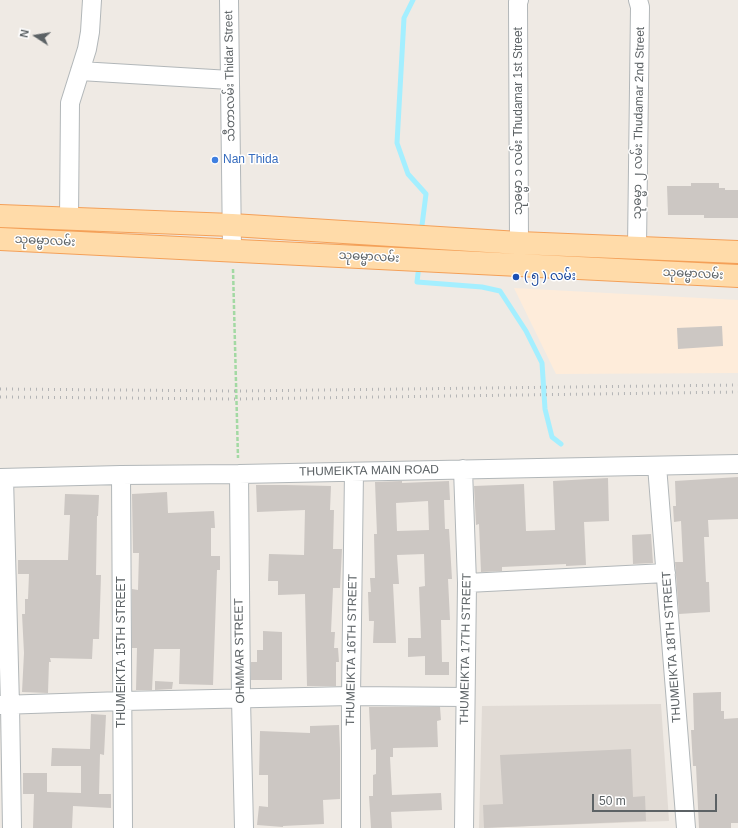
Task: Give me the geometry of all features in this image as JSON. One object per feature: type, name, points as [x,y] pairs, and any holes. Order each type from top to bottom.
[{"type":"main road","name":"သုဓမ္မာလမ်း","points":[[0,216],[232,225],[519,243],[738,252]]},
{"type":"main road","name":"သုဓမ္မာလမ်း","points":[[0,239],[738,276]]},
{"type":"street","points":[[69,219],[70,102],[87,49],[90,32],[92,0]]},
{"type":"street","name":"သီတာလမ်း Thidar Street","points":[[229,0],[232,250]]},
{"type":"street","name":"သုဓမ္မာ ၁ လမ်း Thudamar 1st Street","points":[[519,243],[518,2],[520,0]]},
{"type":"street","name":"သုဓမ္မာ ၂ လမ်း Thudamar 2nd Street","points":[[637,247],[640,7],[638,0]]},
{"type":"street","points":[[80,71],[230,80]]},
{"type":"street","name":"THUMEIKTA MAIN ROAD","points":[[2,478],[738,464]]},
{"type":"street","name":"THUMEIKTA 18TH STREET","points":[[657,466],[686,828]]},
{"type":"street","name":"THUMEIKTA 17TH STREET","points":[[463,469],[467,583],[464,828]]},
{"type":"street","name":"THUMEIKTA 16TH STREET","points":[[350,828],[354,472]]},
{"type":"street","name":"OHMMAR STREET","points":[[239,474],[244,828]]},
{"type":"street","name":"THUMEIKTA 15TH STREET","points":[[121,475],[123,828]]},
{"type":"street","points":[[2,478],[5,705],[12,828]]},
{"type":"street","points":[[467,583],[666,573]]},
{"type":"street","points":[[5,705],[351,696],[465,697]]},
{"type":"path","points":[[232,250],[239,474]]},
{"type":"shaded area","points":[[514,288],[738,300],[738,373],[556,374]]},
{"type":"shaded area","points":[[661,704],[669,821],[479,828],[482,706]]},
{"type":"building","points":[[691,183],[719,183],[719,188],[725,188],[725,190],[738,190],[738,218],[704,218],[704,215],[668,215],[667,186],[691,186]]},
{"type":"building","points":[[722,326],[723,346],[678,349],[677,328]]},
{"type":"building","points":[[738,477],[738,519],[708,520],[709,537],[704,537],[706,582],[709,582],[710,612],[679,614],[675,562],[683,562],[681,521],[674,522],[673,506],[676,506],[675,481]]},
{"type":"building","points":[[608,478],[609,521],[584,522],[586,565],[566,566],[566,564],[502,567],[502,571],[481,572],[479,524],[476,525],[474,486],[524,484],[526,531],[555,530],[553,481]]},
{"type":"building","points":[[402,481],[402,483],[449,481],[450,500],[444,500],[445,529],[449,529],[452,579],[448,579],[450,620],[441,620],[442,662],[449,662],[449,675],[425,675],[425,656],[408,657],[408,638],[421,638],[419,587],[425,586],[424,554],[397,555],[399,584],[393,584],[396,643],[373,643],[374,621],[369,621],[368,592],[371,592],[370,578],[375,578],[374,534],[377,534],[375,482]],"holes":[[[428,501],[429,530],[397,531],[396,503]]]},
{"type":"building","points":[[256,485],[331,486],[330,510],[334,510],[333,549],[342,549],[340,588],[333,588],[331,632],[335,632],[334,648],[338,648],[339,662],[336,662],[336,686],[307,686],[305,594],[278,595],[278,581],[268,581],[269,554],[304,555],[305,510],[257,512]]},
{"type":"building","points":[[167,492],[168,513],[214,511],[215,528],[211,528],[211,556],[220,556],[220,570],[217,570],[213,685],[179,684],[180,649],[154,649],[152,690],[136,690],[137,648],[132,648],[132,589],[138,590],[139,553],[133,553],[132,494]]},
{"type":"building","points":[[65,494],[99,495],[97,516],[96,575],[101,575],[99,639],[93,639],[92,659],[50,658],[51,662],[49,662],[48,693],[22,692],[24,653],[22,614],[25,614],[25,599],[28,599],[29,574],[18,574],[18,560],[68,560],[70,515],[64,515]]},
{"type":"building","points":[[651,534],[653,563],[633,564],[632,535]]},
{"type":"building","points":[[263,631],[282,632],[282,680],[251,680],[251,662],[257,662],[257,650],[263,650]]},
{"type":"building","points":[[155,681],[173,682],[172,689],[155,690]]},
{"type":"building","points":[[721,692],[721,711],[724,711],[724,719],[738,718],[738,823],[731,823],[731,828],[699,828],[696,766],[693,766],[691,730],[694,730],[693,693]]},
{"type":"building","points":[[369,707],[440,707],[441,720],[437,721],[438,747],[393,748],[393,757],[390,757],[392,795],[441,793],[442,810],[391,812],[392,828],[371,828],[369,796],[373,796],[373,775],[376,774],[376,749],[371,750]]},
{"type":"building","points":[[91,714],[106,715],[104,755],[100,754],[99,794],[111,794],[111,808],[73,806],[72,828],[33,828],[34,794],[23,794],[23,773],[47,773],[47,792],[81,793],[81,766],[51,766],[52,748],[90,749]]},
{"type":"building","points":[[339,725],[340,799],[323,800],[324,824],[283,827],[257,825],[259,806],[268,807],[268,775],[259,775],[260,731],[310,733],[310,726]]},
{"type":"building","points":[[631,749],[633,797],[645,796],[646,821],[484,828],[483,805],[503,804],[500,755]]},
{"type":"waterway","points":[[413,0],[404,18],[397,143],[408,174],[426,194],[421,233]]},
{"type":"waterway","points":[[419,265],[417,282],[482,287],[500,291],[526,331],[542,363],[545,409],[552,437],[561,444]]},
{"type":"railway","points":[[0,389],[237,391],[738,385]]},
{"type":"railway","points":[[0,397],[237,399],[738,392]]},
{"type":"place","name":"Nan Thida","points":[[215,160]]},
{"type":"place","name":"( ၅ ) လမ်း","points":[[516,277]]}]
